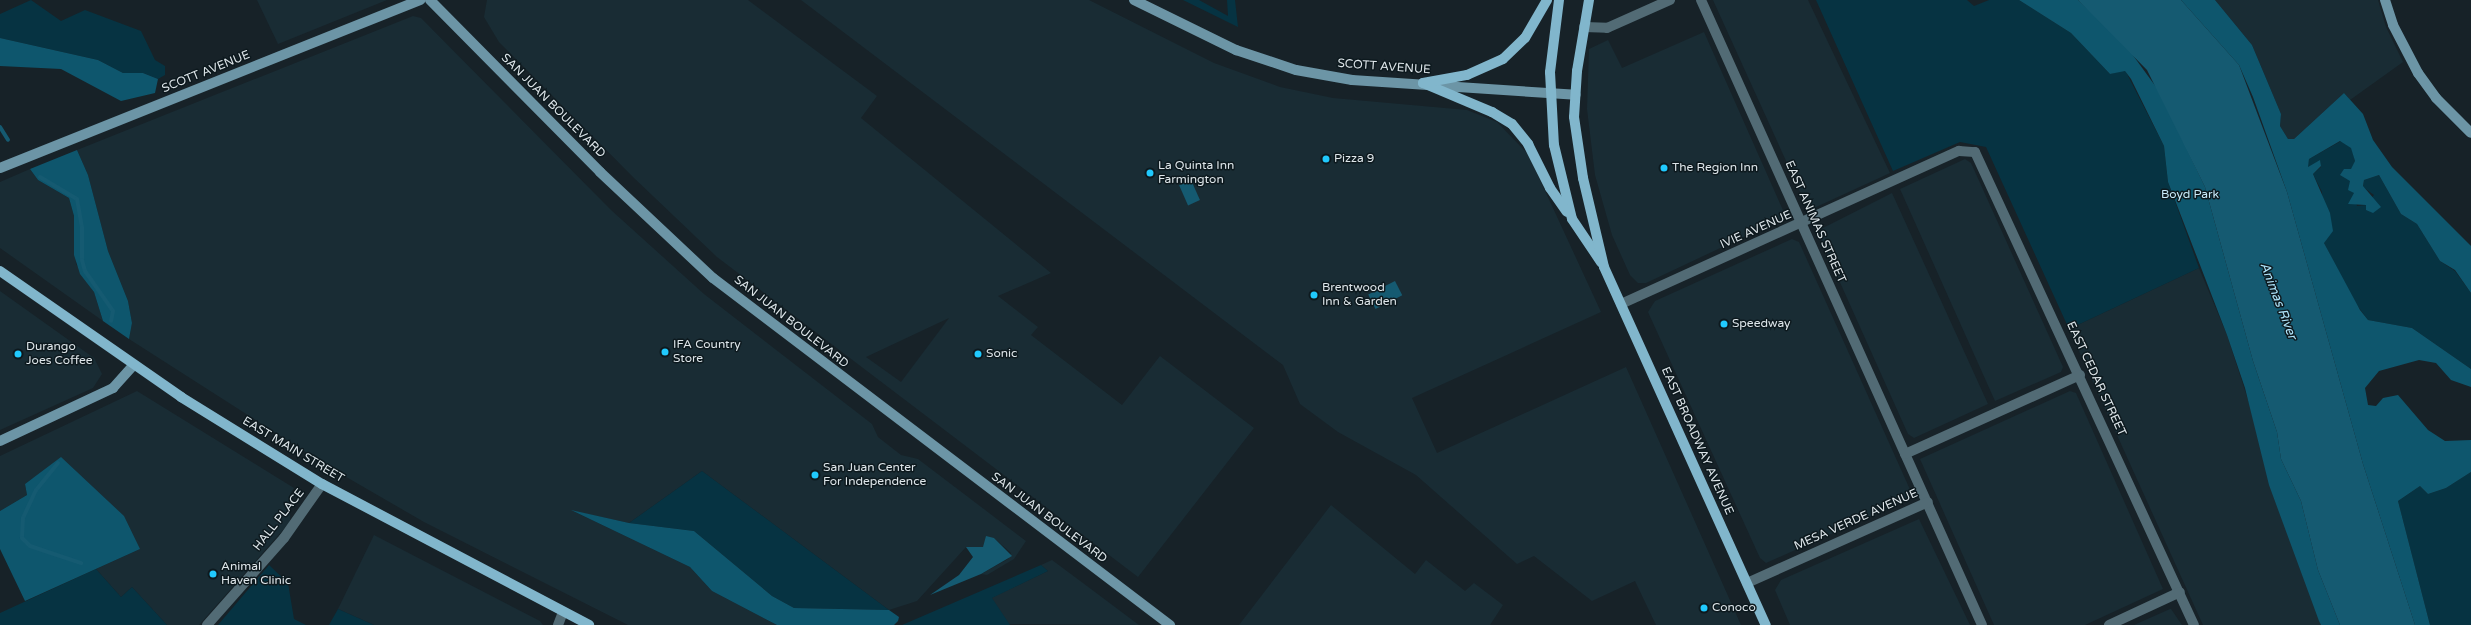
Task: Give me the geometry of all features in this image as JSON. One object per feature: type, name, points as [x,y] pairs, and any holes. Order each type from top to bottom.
[{"type":"main road","name":"SCOTT AVENUE","points":[[0,168],[421,0]]},
{"type":"main road","name":"SAN JUAN BOULEVARD","points":[[430,0],[600,172],[713,278],[1170,625]]},
{"type":"main road","name":"SCOTT AVENUE","points":[[1134,0],[1236,50],[1296,70],[1352,80],[1423,83],[1575,95]]},
{"type":"main road","points":[[1423,83],[1467,74],[1503,59],[1525,38],[1547,0]]},
{"type":"main road","name":"EAST BROADWAY AVENUE","points":[[1559,0],[1550,93],[1557,159],[1572,219],[1604,267],[1766,625]]},
{"type":"main road","name":"EAST BROADWAY AVENUE","points":[[1589,0],[1575,95],[1580,162],[1604,267]]},
{"type":"main road","points":[[2385,0],[2396,31],[2418,73],[2436,98],[2471,133]]},
{"type":"main road","points":[[1423,83],[1492,112],[1512,124],[1528,144],[1550,188],[1572,219]]},
{"type":"main road","name":"EAST MAIN STREET","points":[[0,271],[134,365],[322,484],[589,625]]},
{"type":"main road","points":[[0,441],[113,388],[134,365]]},
{"type":"street","points":[[1584,27],[1607,28],[1670,0]]},
{"type":"street","name":"EAST ANIMAS STREET","points":[[1701,0],[1905,454]]},
{"type":"street","name":"IVIE AVENUE","points":[[1621,304],[1968,150]]},
{"type":"street","name":"EAST CEDAR STREET","points":[[1968,150],[1980,158],[2194,625]]},
{"type":"street","points":[[1905,454],[2080,374]]},
{"type":"street","name":"MESA VERDE AVENUE","points":[[1747,583],[1928,502],[1905,454]]},
{"type":"street","name":"HALL PLACE","points":[[207,625],[284,538],[322,484]]},
{"type":"street","points":[[1928,502],[1982,625]]},
{"type":"street","points":[[2109,625],[2180,592]]},
{"type":"street","points":[[558,625],[563,612]]},
{"type":"shaded area","points":[[31,0],[61,21],[85,10],[141,31],[155,60],[165,66],[165,75],[158,79],[143,73],[123,73],[98,60],[0,38],[0,14]]},
{"type":"shaded area","points":[[257,0],[387,0],[278,44]]},
{"type":"shaded area","points":[[487,0],[748,0],[877,96],[861,118],[1051,273],[998,296],[1038,327],[1031,335],[1122,405],[1160,356],[1254,428],[1138,577],[717,257],[634,178],[499,42],[484,17]],"holes":[[[949,318],[901,382],[866,357]]]},
{"type":"shaded area","points":[[801,0],[1089,0],[1214,63],[1280,87],[1333,98],[1467,110],[1497,122],[1528,154],[1601,312],[1412,398],[1437,453],[1626,367],[1741,625],[1656,625],[1635,581],[1592,601],[1534,556],[1517,564],[1416,475],[1338,432],[1300,404],[1283,365]]},
{"type":"shaded area","points":[[1183,0],[1199,0],[1228,16],[1227,0],[1235,0],[1238,27]]},
{"type":"shaded area","points":[[1713,0],[1808,0],[1890,173],[1814,208],[1807,207]]},
{"type":"shaded area","points":[[1816,0],[1967,0],[1974,6],[1989,0],[2019,0],[2071,33],[2110,74],[2125,70],[2164,146],[2168,182],[2199,268],[2069,329],[1986,147],[1960,142],[1893,171]]},
{"type":"shaded area","points":[[2215,0],[2378,0],[2386,27],[2403,62],[2350,100],[2344,93],[2294,139],[2288,139],[2280,126],[2281,114],[2252,45]]},
{"type":"shaded area","points":[[413,16],[421,18],[611,210],[704,294],[872,424],[878,437],[901,455],[918,459],[1026,541],[1014,559],[987,575],[981,574],[1008,559],[1011,553],[994,538],[983,547],[966,547],[917,601],[889,610],[702,471],[629,523],[573,511],[690,567],[712,591],[777,625],[628,625],[424,522],[329,467],[129,339],[132,323],[128,301],[108,251],[88,175],[77,150]]},
{"type":"shaded area","points":[[1704,32],[1786,217],[1646,283],[1638,283],[1630,275],[1612,235],[1595,175],[1587,109],[1589,49],[1608,40],[1622,68]]},
{"type":"shaded area","points":[[2341,141],[2352,148],[2355,161],[2351,181],[2357,206],[2366,205],[2374,195],[2363,187],[2364,180],[2379,175],[2401,214],[2417,224],[2440,261],[2455,271],[2471,293],[2471,369],[2412,328],[2368,320],[2353,300],[2324,243],[2322,192],[2313,174],[2321,167],[2320,161],[2307,168],[2309,159]]},
{"type":"shaded area","points":[[1965,159],[1971,163],[2063,367],[2061,372],[1995,401],[1900,189]]},
{"type":"shaded area","points":[[30,169],[38,180],[69,198],[74,216],[76,264],[94,292],[103,321],[0,248],[0,182]]},
{"type":"shaded area","points":[[1892,193],[1988,404],[1914,438],[1908,434],[1817,231]]},
{"type":"shaded area","points":[[1792,239],[1799,242],[1912,494],[1909,499],[1766,563],[1760,558],[1648,312],[1655,301]]},
{"type":"shaded area","points":[[2199,268],[2227,335],[2321,625],[2203,625],[2069,329]]},
{"type":"shaded area","points":[[0,291],[94,358],[102,374],[93,388],[0,430]]},
{"type":"shaded area","points":[[137,391],[294,488],[290,494],[290,522],[199,625],[167,625],[132,587],[121,597],[96,569],[140,549],[33,478],[25,484],[27,495],[0,511],[0,456]]},
{"type":"shaded area","points":[[2070,391],[2076,393],[2163,589],[2085,625],[1994,625],[1920,459]]},
{"type":"shaded area","points":[[702,471],[889,610],[794,608],[772,596],[694,531],[629,523]]},
{"type":"shaded area","points":[[2471,472],[2471,625],[2430,625],[2398,501],[2420,486],[2428,494],[2446,488]]},
{"type":"shaded area","points":[[1331,505],[1415,574],[1426,560],[1465,591],[1474,583],[1503,605],[1490,625],[1239,625]]},
{"type":"shaded area","points":[[1919,519],[1970,625],[1790,625],[1775,590],[1781,580]]},
{"type":"shaded area","points":[[374,535],[540,621],[543,625],[374,625],[338,609]]},
{"type":"shaded area","points":[[1052,560],[1139,625],[1008,624],[991,598],[1048,571],[1041,565]]},
{"type":"shaded area","points":[[269,565],[288,583],[294,619],[306,625],[218,625]]},
{"type":"shaded area","points":[[1041,565],[1048,571],[992,598],[1010,625],[902,625]]},
{"type":"shaded area","points":[[96,569],[121,597],[132,587],[167,625],[0,625],[0,613]]},
{"type":"shaded area","points":[[338,609],[374,625],[329,625]]},
{"type":"shaded area","points":[[2170,609],[2182,625],[2134,625]]},
{"type":"green space","name":"Boyd Park","points":[[2019,0],[2078,0],[2124,43],[2159,91],[2205,187],[2253,361],[2277,432],[2281,459],[2301,501],[2318,570],[2340,625],[2321,625],[2319,621],[2269,485],[2245,388],[2227,335],[2168,182],[2164,146],[2131,79],[2125,71],[2110,74],[2071,33]]},
{"type":"green space","points":[[2181,0],[2215,0],[2252,45],[2281,114],[2280,126],[2288,139],[2294,139],[2344,93],[2363,114],[2373,140],[2392,167],[2471,246],[2471,293],[2455,270],[2440,261],[2417,224],[2401,214],[2379,175],[2364,180],[2363,186],[2381,207],[2373,213],[2366,210],[2366,205],[2348,204],[2354,193],[2348,190],[2350,181],[2340,175],[2344,169],[2351,169],[2355,161],[2351,148],[2340,141],[2309,159],[2308,167],[2320,160],[2321,166],[2313,174],[2330,213],[2333,231],[2324,243],[2360,310],[2368,320],[2412,328],[2471,369],[2471,387],[2451,380],[2436,363],[2419,360],[2379,371],[2365,388],[2368,405],[2376,406],[2383,398],[2398,395],[2428,430],[2445,441],[2471,440],[2471,472],[2446,488],[2428,494],[2420,486],[2398,501],[2430,625],[2415,625],[2363,464],[2287,192],[2253,97],[2239,65]]},
{"type":"green space","points":[[0,38],[98,60],[123,73],[143,73],[158,79],[155,93],[121,101],[61,69],[0,66]]},
{"type":"green space","points":[[77,150],[88,175],[108,251],[128,301],[132,323],[129,339],[103,321],[94,292],[80,274],[74,255],[74,216],[69,198],[38,180],[30,169]]},
{"type":"green space","points":[[61,457],[124,516],[140,549],[25,601],[0,549],[0,511],[27,495],[25,484]]},
{"type":"green space","points":[[571,510],[629,523],[694,531],[772,596],[794,608],[889,610],[899,617],[898,621],[894,625],[777,625],[712,591],[690,567]]},
{"type":"water","name":"Animas River","points":[[2078,0],[2181,0],[2239,65],[2287,192],[2363,464],[2415,625],[2340,625],[2318,570],[2301,501],[2281,459],[2277,432],[2253,361],[2205,187],[2147,70]]},
{"type":"water","points":[[1191,180],[1200,200],[1188,205],[1179,185]]},
{"type":"water","points":[[1395,281],[1402,295],[1376,309],[1368,295]]},
{"type":"water","points":[[986,536],[994,538],[1012,556],[981,574],[930,595],[959,575],[973,557],[966,547],[983,547]]},
{"type":"waterway","points":[[0,127],[8,140]]},
{"type":"waterway","points":[[40,177],[77,199],[82,227],[82,260],[85,271],[113,311],[111,321]]},
{"type":"waterway","points":[[58,463],[36,490],[23,518],[22,538],[30,546],[81,563]]},
{"type":"place","name":"Pizza 9","points":[[1326,159]]},
{"type":"place","name":"The Region Inn","points":[[1664,168]]},
{"type":"place","name":"La Quinta Inn Farmington","points":[[1150,173]]},
{"type":"place","name":"Brentwood Inn & Garden","points":[[1314,295]]},
{"type":"place","name":"Speedway","points":[[1724,324]]},
{"type":"place","name":"IFA Country Store","points":[[665,352]]},
{"type":"place","name":"Durango Joes Coffee","points":[[18,354]]},
{"type":"place","name":"Sonic","points":[[978,354]]},
{"type":"place","name":"San Juan Center For Independence","points":[[815,475]]},
{"type":"place","name":"Animal Haven Clinic","points":[[213,574]]},
{"type":"place","name":"Conoco","points":[[1704,608]]}]
